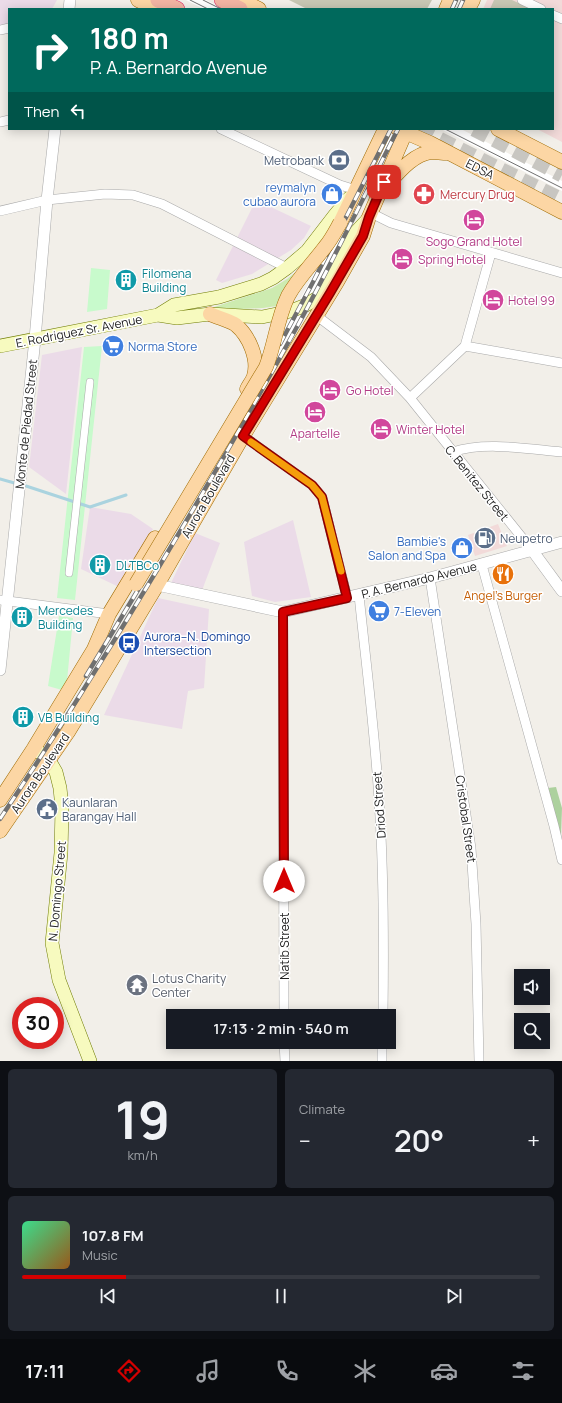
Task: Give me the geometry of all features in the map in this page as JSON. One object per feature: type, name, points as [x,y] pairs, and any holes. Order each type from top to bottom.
[{"type":"highway","points":[[158,0],[174,8]]},
{"type":"highway","points":[[222,0],[238,8]]},
{"type":"main road","points":[[138,0],[154,8]]},
{"type":"main road","points":[[241,0],[257,8]]},
{"type":"main road","name":"Aurora Boulevard","points":[[0,800],[34,748],[94,649],[116,617],[266,367],[272,352],[282,310],[292,289],[326,247],[340,224],[386,130]]},
{"type":"main road","name":"Aurora Boulevard","points":[[0,831],[68,732],[157,585],[243,436],[317,316],[344,262],[363,236],[403,130]]},
{"type":"main road","name":"EDSA","points":[[403,130],[562,212]]},
{"type":"main road","points":[[425,130],[430,143]]},
{"type":"main road","points":[[500,130],[562,162]]},
{"type":"main road","points":[[379,193],[410,162],[421,155],[431,152],[449,153]]},
{"type":"main road","name":"E. Rodriguez Sr. Avenue","points":[[158,315],[174,305],[219,297],[261,284],[287,268],[307,251],[355,191]]},
{"type":"main road","name":"E. Rodriguez Sr. Avenue","points":[[0,346],[158,315],[177,318],[210,314],[262,317],[291,311],[306,305],[319,297],[344,262]]},
{"type":"main road","points":[[94,649],[109,614],[254,377],[254,356],[248,340],[235,324],[210,314]]},
{"type":"main road","name":"N. Domingo Street","points":[[34,748],[49,760],[56,772],[60,788],[62,808],[61,853],[52,942],[59,980],[90,1061]]},
{"type":"street","points":[[522,0],[539,8]]},
{"type":"street","name":"Monte de Piedad Street","points":[[0,670],[4,600],[18,494],[35,339],[47,200],[55,130]]},
{"type":"street","points":[[223,130],[355,191]]},
{"type":"street","points":[[0,211],[47,200],[105,194],[133,196],[162,204],[287,268]]},
{"type":"street","points":[[370,215],[391,223],[562,273]]},
{"type":"street","points":[[410,398],[465,346],[491,253]]},
{"type":"street","name":"C. Benitez Street","points":[[317,316],[371,357],[410,398],[532,550],[562,591]]},
{"type":"street","points":[[465,346],[562,363]]},
{"type":"street","points":[[69,573],[90,382]]},
{"type":"street","points":[[243,436],[312,485],[322,497],[347,598]]},
{"type":"street","points":[[453,452],[481,446],[562,452]]},
{"type":"street","name":"P. A. Bernardo Avenue","points":[[157,585],[283,612],[482,565],[562,542]]},
{"type":"street","points":[[482,565],[562,860]]},
{"type":"street","name":"Cristobal Street","points":[[430,578],[471,848],[476,924],[479,1061]]},
{"type":"street","name":"Driod Street","points":[[359,595],[379,801],[382,888],[383,1009]]},
{"type":"street","points":[[4,600],[109,614]]},
{"type":"street","name":"Natib Street","points":[[283,612],[284,1009]]},
{"type":"street","points":[[284,1049],[285,1061]]},
{"type":"street","points":[[382,1049],[382,1061]]},
{"type":"shaded area","points":[[0,0],[57,0],[53,8],[8,8],[8,25],[0,26]]},
{"type":"shaded area","points":[[289,0],[432,0],[428,8],[305,8]]},
{"type":"shaded area","points":[[487,0],[562,0],[562,142],[539,130],[554,130],[554,8],[483,8]]},
{"type":"shaded area","points":[[494,0],[512,0],[529,8],[490,8]]},
{"type":"shaded area","points":[[256,200],[311,226],[304,238],[291,250],[252,274],[222,283],[216,280]]},
{"type":"shaded area","points":[[82,347],[66,494],[29,467],[42,355]]},
{"type":"shaded area","points":[[90,507],[131,514],[153,529],[119,587],[81,569]]},
{"type":"shaded area","points":[[293,520],[311,597],[275,602],[252,596],[244,542]]},
{"type":"shaded area","points":[[498,524],[507,546],[475,556],[468,535]]},
{"type":"shaded area","points":[[195,533],[220,543],[201,593],[171,583]]},
{"type":"shaded area","points":[[158,598],[209,609],[204,688],[188,691],[182,729],[104,715]]},
{"type":"green space","points":[[302,267],[277,306],[202,311],[272,288],[287,279]]},
{"type":"green space","points":[[91,268],[110,270],[107,309],[87,312]]},
{"type":"green space","points":[[102,346],[75,600],[57,598],[84,347]]},
{"type":"green space","points":[[59,616],[73,618],[67,681],[62,690],[48,686]]},
{"type":"green space","points":[[556,787],[562,808],[561,837],[548,788]]},
{"type":"pier","points":[[186,0],[206,0],[222,8],[202,8]]},
{"type":"pier","points":[[386,130],[400,130],[281,361],[270,355],[309,283]]},
{"type":"pier","points":[[443,130],[463,130],[562,181],[562,191]]},
{"type":"waterway","points":[[0,479],[18,484]]},
{"type":"waterway","points":[[23,485],[90,507],[126,495]]},
{"type":"tunnel","points":[[421,130],[562,200]]},
{"type":"tunnel","points":[[476,130],[562,175]]},
{"type":"tram line","points":[[190,0],[206,8]]},
{"type":"tram line","points":[[203,0],[219,8]]},
{"type":"tram line","points":[[447,130],[562,188]]},
{"type":"railway","points":[[452,8],[456,0]]},
{"type":"railway","points":[[459,8],[463,0]]},
{"type":"railway","points":[[280,344],[390,130]]},
{"type":"railway","points":[[0,819],[116,637],[227,451],[311,301],[397,130]]},
{"type":"railway","points":[[86,676],[176,527]]},
{"type":"slow traffic","points":[[251,442],[312,485],[318,491],[322,497],[341,571]]},
{"type":"place","name":"Metrobank","points":[[339,160]]},
{"type":"place","name":"reymalyn cubao aurora","points":[[332,194]]},
{"type":"place","name":"Mercury Drug","points":[[424,194]]},
{"type":"place","name":"Sogo Grand Hotel","points":[[474,220]]},
{"type":"place","name":"Spring Hotel","points":[[402,259]]},
{"type":"place","name":"Filomena Building","points":[[126,280]]},
{"type":"place","name":"Hotel 99","points":[[493,300]]},
{"type":"place","name":"Norma Store","points":[[113,346]]},
{"type":"place","name":"Go Hotel","points":[[330,390]]},
{"type":"place","name":"Apartelle","points":[[315,412]]},
{"type":"place","name":"Winter Hotel","points":[[381,429]]},
{"type":"place","name":"Neupetro","points":[[485,538]]},
{"type":"place","name":"Bambie's Salon and Spa","points":[[462,548]]},
{"type":"place","name":"DLTBCo","points":[[100,565]]},
{"type":"place","name":"Angel's Burger","points":[[503,574]]},
{"type":"place","name":"7-Eleven","points":[[379,611]]},
{"type":"place","name":"Mercedes Building","points":[[22,617]]},
{"type":"place","name":"Aurora–N. Domingo Intersection","points":[[129,643]]},
{"type":"place","name":"VB Building","points":[[23,717]]},
{"type":"place","name":"Kaunlaran Barangay Hall","points":[[47,809]]},
{"type":"place","name":"Lotus Charity Center","points":[[137,985]]},
{"type":"route","points":[[284,881],[283,612],[347,598],[322,497],[312,485],[243,436],[363,236],[369,217],[384,182]]}]
